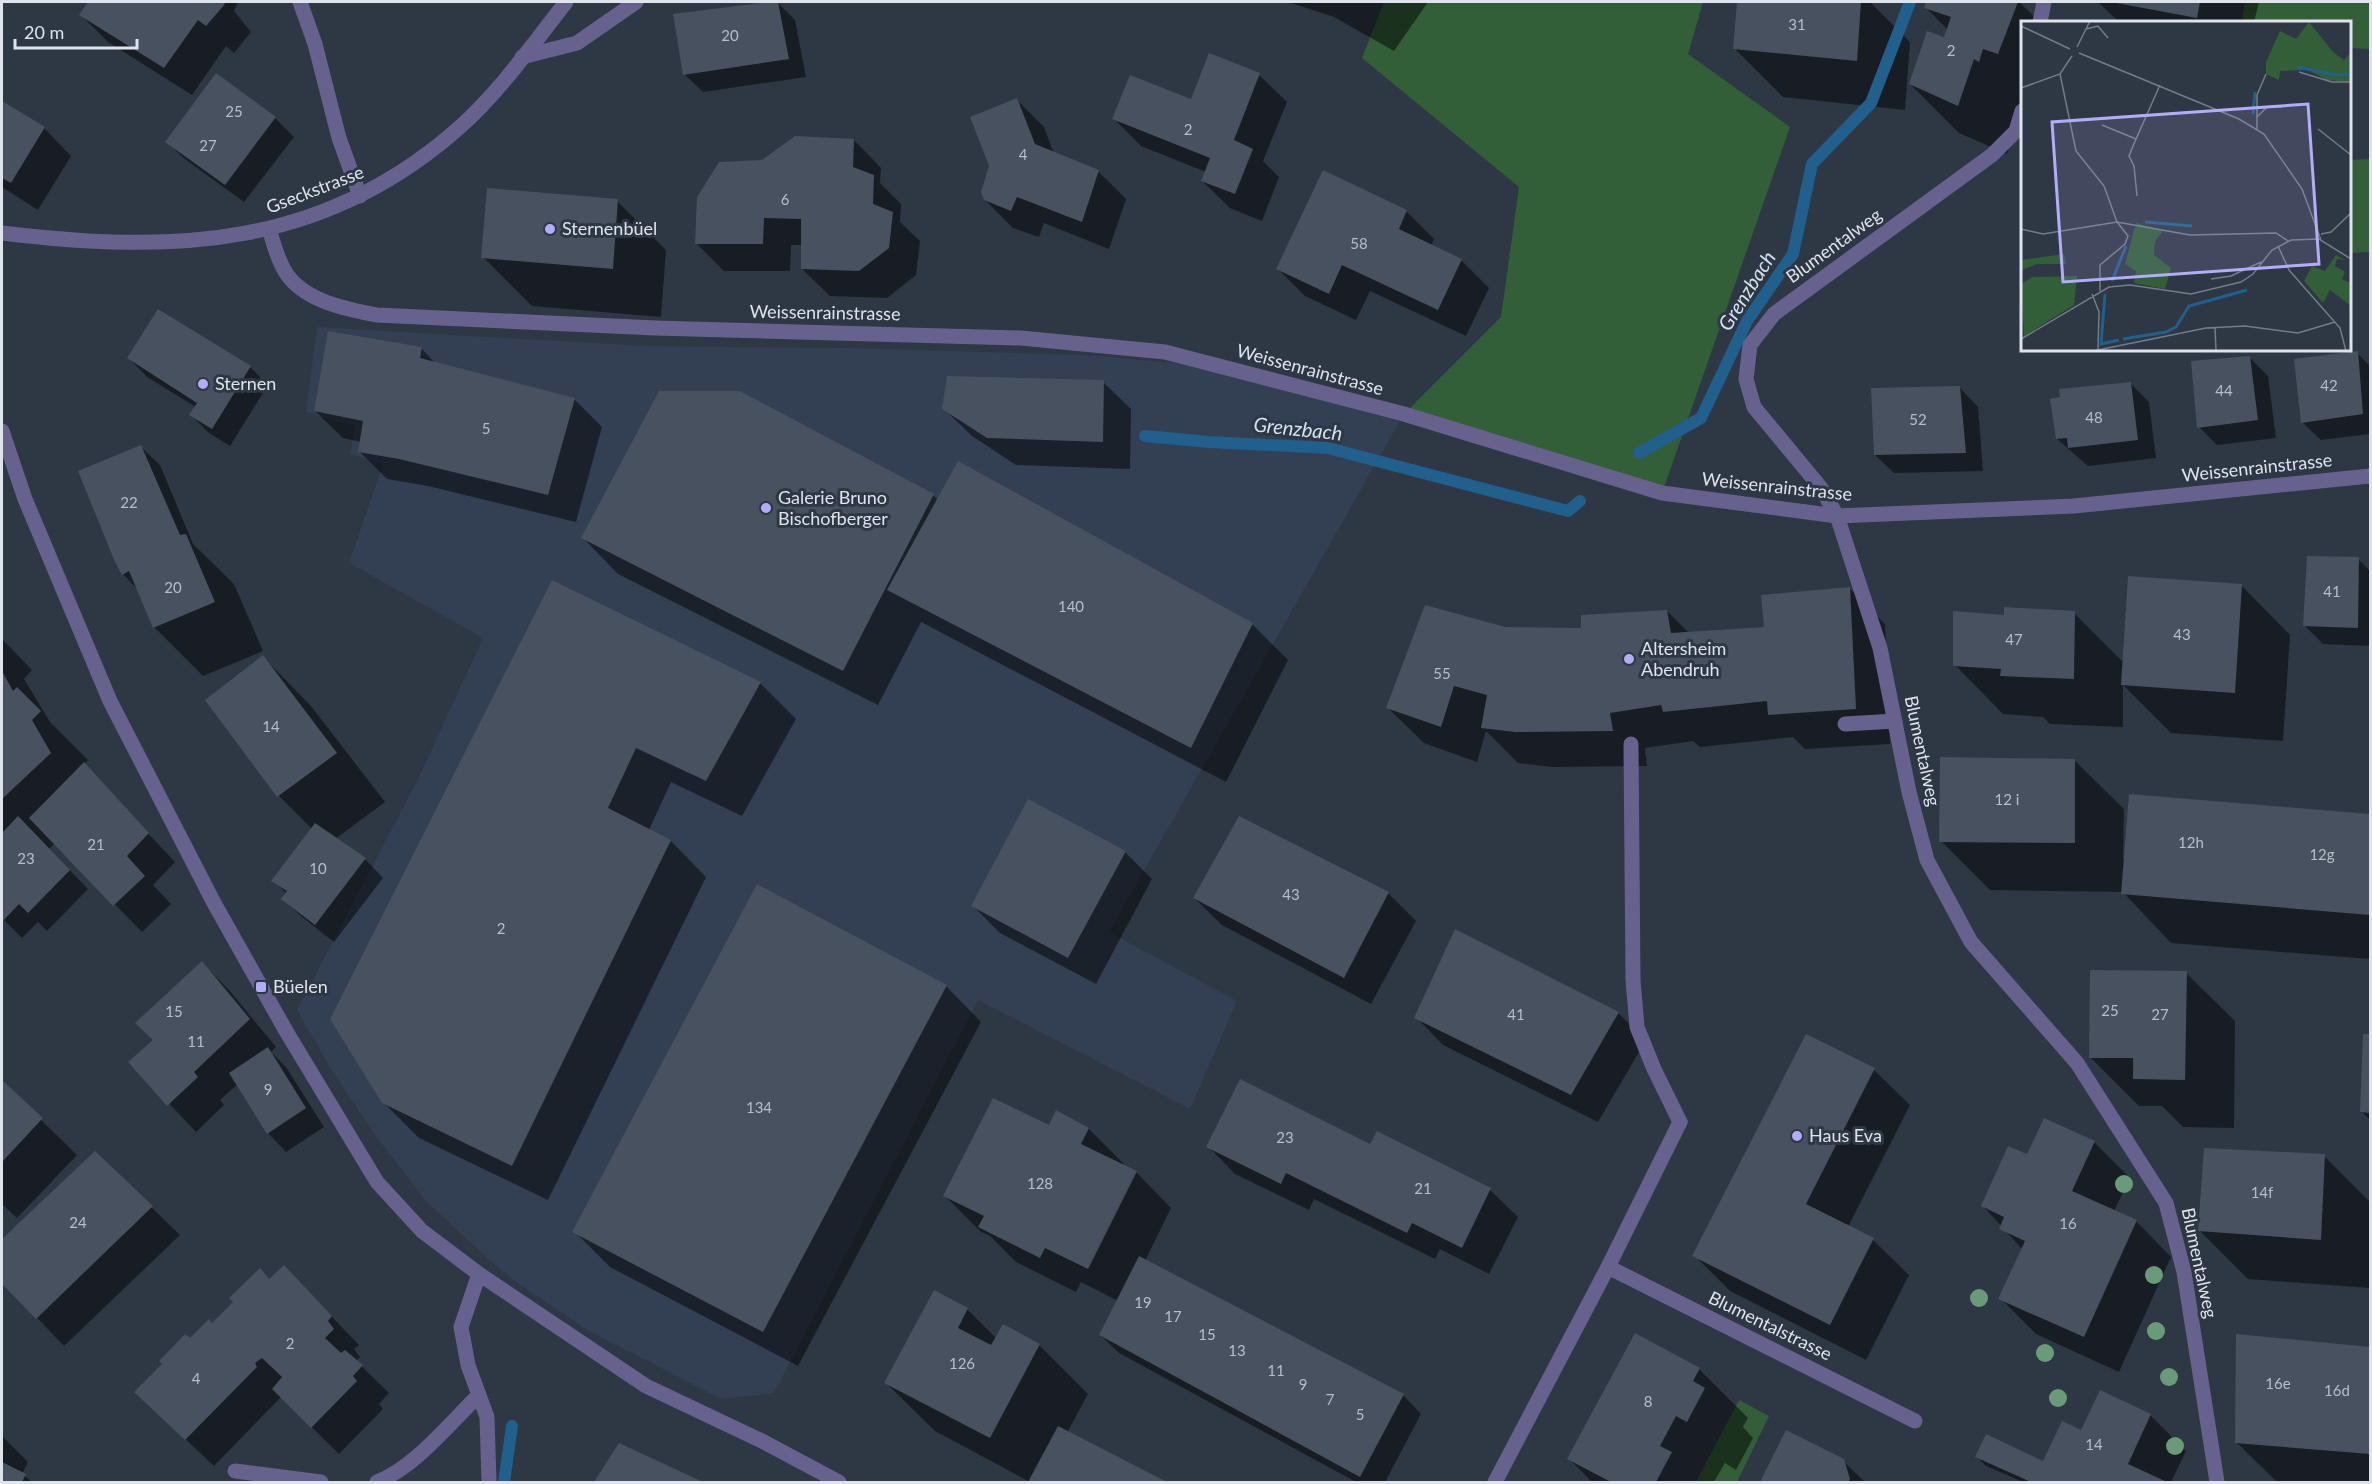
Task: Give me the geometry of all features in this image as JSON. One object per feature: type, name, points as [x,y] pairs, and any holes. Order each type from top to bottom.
[{"type":"street","points":[[300,2],[315,44],[339,138],[360,196]]},
{"type":"street","name":"Gseckstrasse","points":[[2,233],[71,239],[168,243],[243,235],[309,217],[360,196],[399,175],[462,125],[488,99],[566,2]]},
{"type":"street","points":[[522,57],[577,43],[636,2]]},
{"type":"street","points":[[2040,21],[2044,2]]},
{"type":"street","name":"Blumentalweg","points":[[2021,114],[2016,131],[1992,155],[1774,314],[1750,345],[1746,379],[1754,407],[1821,488],[1837,516],[1880,648],[1909,792],[1927,860],[1971,942],[2077,1063],[2166,1203],[2184,1272],[2217,1482]]},
{"type":"street","name":"Weissenrainstrasse","points":[[268,229],[287,275],[302,289],[327,302],[377,315],[655,328],[1021,338],[1165,352],[1404,414],[1662,494],[1837,516],[2074,506],[2370,476]]},
{"type":"street","points":[[2,431],[25,499],[110,701],[214,903],[286,1031],[377,1182],[422,1231],[479,1274],[646,1386],[764,1442],[839,1482]]},
{"type":"street","points":[[1845,724],[1895,721]]},
{"type":"street","points":[[1495,1482],[1608,1267],[1680,1122],[1654,1069],[1637,1027],[1633,980],[1631,744]]},
{"type":"street","name":"Blumentalstrasse","points":[[1608,1267],[1915,1421]]},
{"type":"street","points":[[479,1274],[461,1327],[468,1365],[487,1417],[489,1482]]},
{"type":"street","points":[[377,1482],[396,1474],[415,1458],[479,1395]]},
{"type":"street","points":[[235,1471],[321,1482]]},
{"type":"shaded area","points":[[317,327],[646,346],[849,348],[1087,355],[1196,365],[1400,421],[1109,932],[1237,1001],[1190,1109],[978,1000],[774,1393],[721,1399],[589,1331],[516,1282],[487,1258],[425,1200],[376,1136],[333,1073],[297,1010],[418,779],[483,638],[349,563],[383,464],[350,454],[355,426],[306,412]]},
{"type":"green space","points":[[1384,2],[1703,2],[1688,54],[1790,127],[1662,493],[1404,414],[1501,317],[1519,187],[1362,58]]},
{"type":"green space","points":[[2245,2],[2370,2],[2370,49],[2351,48],[2351,21],[2242,21]]},
{"type":"green space","points":[[2370,159],[2370,252],[2351,253],[2351,160]]},
{"type":"green space","points":[[1739,1400],[1769,1416],[1737,1482],[1696,1482]]},
{"type":"building","points":[[88,2],[223,2],[225,4],[206,26],[198,20],[164,68],[79,15]]},
{"type":"building","points":[[778,2],[789,59],[683,75],[673,14]]},
{"type":"building","points":[[1737,2],[1861,2],[1857,61],[1733,49]]},
{"type":"building","points":[[1926,2],[2018,2],[1998,54],[1983,49],[1979,62],[1974,59],[1958,106],[1909,84],[1927,31],[1944,37],[1951,17],[1924,8]]},
{"type":"building","points":[[2111,2],[2200,2],[2197,18]]},
{"type":"building","points":[[1209,53],[1260,73],[1234,140],[1253,149],[1235,194],[1201,181],[1210,158],[1112,119],[1130,75],[1191,99]]},
{"type":"building","points":[[216,73],[276,117],[225,185],[165,142]]},
{"type":"building","points":[[1017,98],[1035,144],[1099,170],[1082,222],[1017,197],[1011,211],[984,200],[981,192],[989,166],[970,117]]},
{"type":"building","points":[[2,101],[45,127],[11,183],[2,178]]},
{"type":"building","points":[[795,136],[854,139],[853,167],[874,175],[873,204],[893,212],[889,248],[859,271],[801,269],[801,219],[764,218],[763,244],[695,244],[697,197],[719,162],[762,160]]},
{"type":"building","points":[[1323,170],[1407,210],[1399,229],[1462,259],[1438,310],[1342,265],[1329,294],[1276,269]]},
{"type":"building","name":"Sternenbüel","points":[[487,188],[618,199],[613,269],[481,258]]},
{"type":"building","name":"Sternen","points":[[158,309],[251,366],[212,429],[189,415],[197,403],[127,358]]},
{"type":"building","points":[[328,331],[422,347],[420,358],[575,398],[548,495],[399,459],[358,452],[363,421],[314,411]]},
{"type":"building","points":[[2358,351],[2363,414],[2301,423],[2294,359]]},
{"type":"building","points":[[2250,356],[2258,420],[2197,428],[2191,361]]},
{"type":"building","points":[[947,376],[1104,380],[1103,442],[987,438],[942,409]]},
{"type":"building","points":[[2131,382],[2138,440],[2068,448],[2067,438],[2056,439],[2050,399],[2060,397],[2059,389]]},
{"type":"building","points":[[1960,386],[1966,453],[1874,455],[1871,388]]},
{"type":"building","points":[[659,391],[740,391],[934,494],[843,671],[581,538]]},
{"type":"building","points":[[141,445],[180,535],[186,534],[215,602],[153,628],[129,571],[122,575],[115,562],[78,471]]},
{"type":"building","points":[[958,461],[1253,623],[1191,748],[887,590]]},
{"type":"building","points":[[2307,556],[2359,557],[2358,628],[2303,626]]},
{"type":"building","points":[[2128,576],[2242,584],[2235,693],[2121,685]]},
{"type":"building","points":[[552,580],[761,682],[706,781],[636,748],[608,808],[671,840],[512,1166],[382,1103],[330,1019]]},
{"type":"building","name":"Altersheim Abendruh","points":[[1850,587],[1856,709],[1768,715],[1767,701],[1663,712],[1661,705],[1610,713],[1613,731],[1515,732],[1481,728],[1487,695],[1454,686],[1441,727],[1386,708],[1425,605],[1505,627],[1581,628],[1581,615],[1667,610],[1671,633],[1764,627],[1761,595]]},
{"type":"building","points":[[2004,607],[2075,611],[2074,679],[2000,676],[2001,669],[1953,666],[1953,611],[2004,615]]},
{"type":"building","points":[[263,655],[337,753],[277,797],[205,700]]},
{"type":"building","points":[[2,671],[13,691],[17,687],[41,711],[32,720],[51,753],[2,799]]},
{"type":"building","points":[[1940,757],[2075,759],[2075,843],[1939,842]]},
{"type":"building","points":[[84,762],[149,833],[127,856],[145,876],[113,906],[29,818]]},
{"type":"building","points":[[2129,794],[2370,814],[2370,915],[2121,894]]},
{"type":"building","points":[[1028,799],[1126,851],[1068,958],[971,906]]},
{"type":"building","points":[[18,816],[70,870],[28,913],[19,904],[2,922],[2,833]]},
{"type":"building","points":[[1239,816],[1389,892],[1344,978],[1193,898]]},
{"type":"building","points":[[315,823],[366,858],[315,925],[281,899],[287,891],[271,881]]},
{"type":"building","points":[[757,884],[947,985],[763,1332],[572,1232]]},
{"type":"building","points":[[1455,929],[1619,1012],[1571,1095],[1414,1018]]},
{"type":"building","points":[[202,961],[250,1019],[194,1072],[198,1077],[167,1106],[128,1062],[153,1040],[135,1023]]},
{"type":"building","points":[[2090,970],[2187,971],[2185,1080],[2133,1079],[2133,1058],[2089,1058]]},
{"type":"building","name":"Haus Eva","points":[[1806,1034],[1875,1068],[1806,1204],[1874,1238],[1830,1325],[1692,1256]]},
{"type":"building","points":[[2363,1034],[2370,1034],[2370,1113],[2360,1112]]},
{"type":"building","points":[[268,1047],[306,1108],[267,1134],[229,1073]]},
{"type":"building","points":[[1240,1079],[1370,1144],[1377,1131],[1491,1188],[1462,1248],[1412,1223],[1407,1233],[1286,1173],[1281,1184],[1206,1147]]},
{"type":"building","points":[[2,1080],[43,1118],[2,1162]]},
{"type":"building","points":[[993,1098],[1049,1125],[1056,1110],[1089,1128],[1081,1144],[1137,1171],[1088,1269],[1045,1248],[1040,1258],[978,1227],[984,1216],[943,1196]]},
{"type":"building","points":[[2044,1118],[2095,1141],[2072,1191],[2137,1220],[2084,1337],[1998,1299],[2025,1241],[1999,1229],[2004,1217],[1981,1206],[2008,1146],[2027,1154]]},
{"type":"building","points":[[2204,1148],[2325,1154],[2321,1240],[2198,1231]]},
{"type":"building","points":[[95,1151],[153,1206],[36,1319],[2,1284],[2,1239]]},
{"type":"building","points":[[1139,1256],[1404,1394],[1360,1477],[1099,1335]]},
{"type":"building","points":[[284,1265],[332,1316],[328,1321],[334,1329],[325,1338],[341,1353],[345,1350],[363,1365],[353,1376],[357,1381],[311,1428],[272,1389],[282,1377],[262,1358],[255,1363],[257,1367],[185,1440],[134,1392],[162,1364],[159,1361],[185,1334],[190,1338],[209,1319],[212,1323],[233,1302],[229,1298],[260,1268],[269,1279]]},
{"type":"building","points":[[934,1290],[968,1308],[958,1328],[991,1345],[1003,1324],[1040,1344],[990,1438],[884,1383]]},
{"type":"building","points":[[1635,1333],[1700,1368],[1693,1381],[1705,1388],[1687,1422],[1676,1416],[1660,1446],[1672,1452],[1656,1482],[1611,1482],[1567,1459]]},
{"type":"building","points":[[2236,1334],[2370,1347],[2370,1454],[2235,1443]]},
{"type":"building","points":[[2100,1390],[2151,1414],[2128,1464],[2167,1482],[2031,1482],[1975,1457],[1986,1434],[2043,1461],[2062,1421],[2081,1430]]},
{"type":"building","points":[[1058,1426],[1167,1482],[1028,1482]]},
{"type":"building","points":[[1786,1430],[1844,1459],[1850,1479],[1848,1482],[1760,1482]]},
{"type":"building","points":[[619,1443],[703,1482],[594,1482]]},
{"type":"building","points":[[2,1462],[26,1474],[22,1482],[2,1482]]},
{"type":"waterway","name":"Grenzbach","points":[[1639,453],[1701,418],[1747,321],[1793,254],[1812,164],[1871,103],[1910,2]]},
{"type":"waterway","name":"Grenzbach","points":[[1145,436],[1328,448],[1568,511],[1580,501]]},
{"type":"waterway","name":"Grenzbach","points":[[504,1482],[512,1426]]},
{"type":"place","name":"Sternenbüel","points":[[550,229]]},
{"type":"place","name":"Sternen","points":[[203,384]]},
{"type":"place","name":"Galerie Bruno Bischofberger","points":[[766,508]]},
{"type":"place","name":"Altersheim Abendruh","points":[[1629,659]]},
{"type":"place","name":"Büelen","points":[[261,987]]},
{"type":"place","name":"Haus Eva","points":[[1797,1136]]}]
